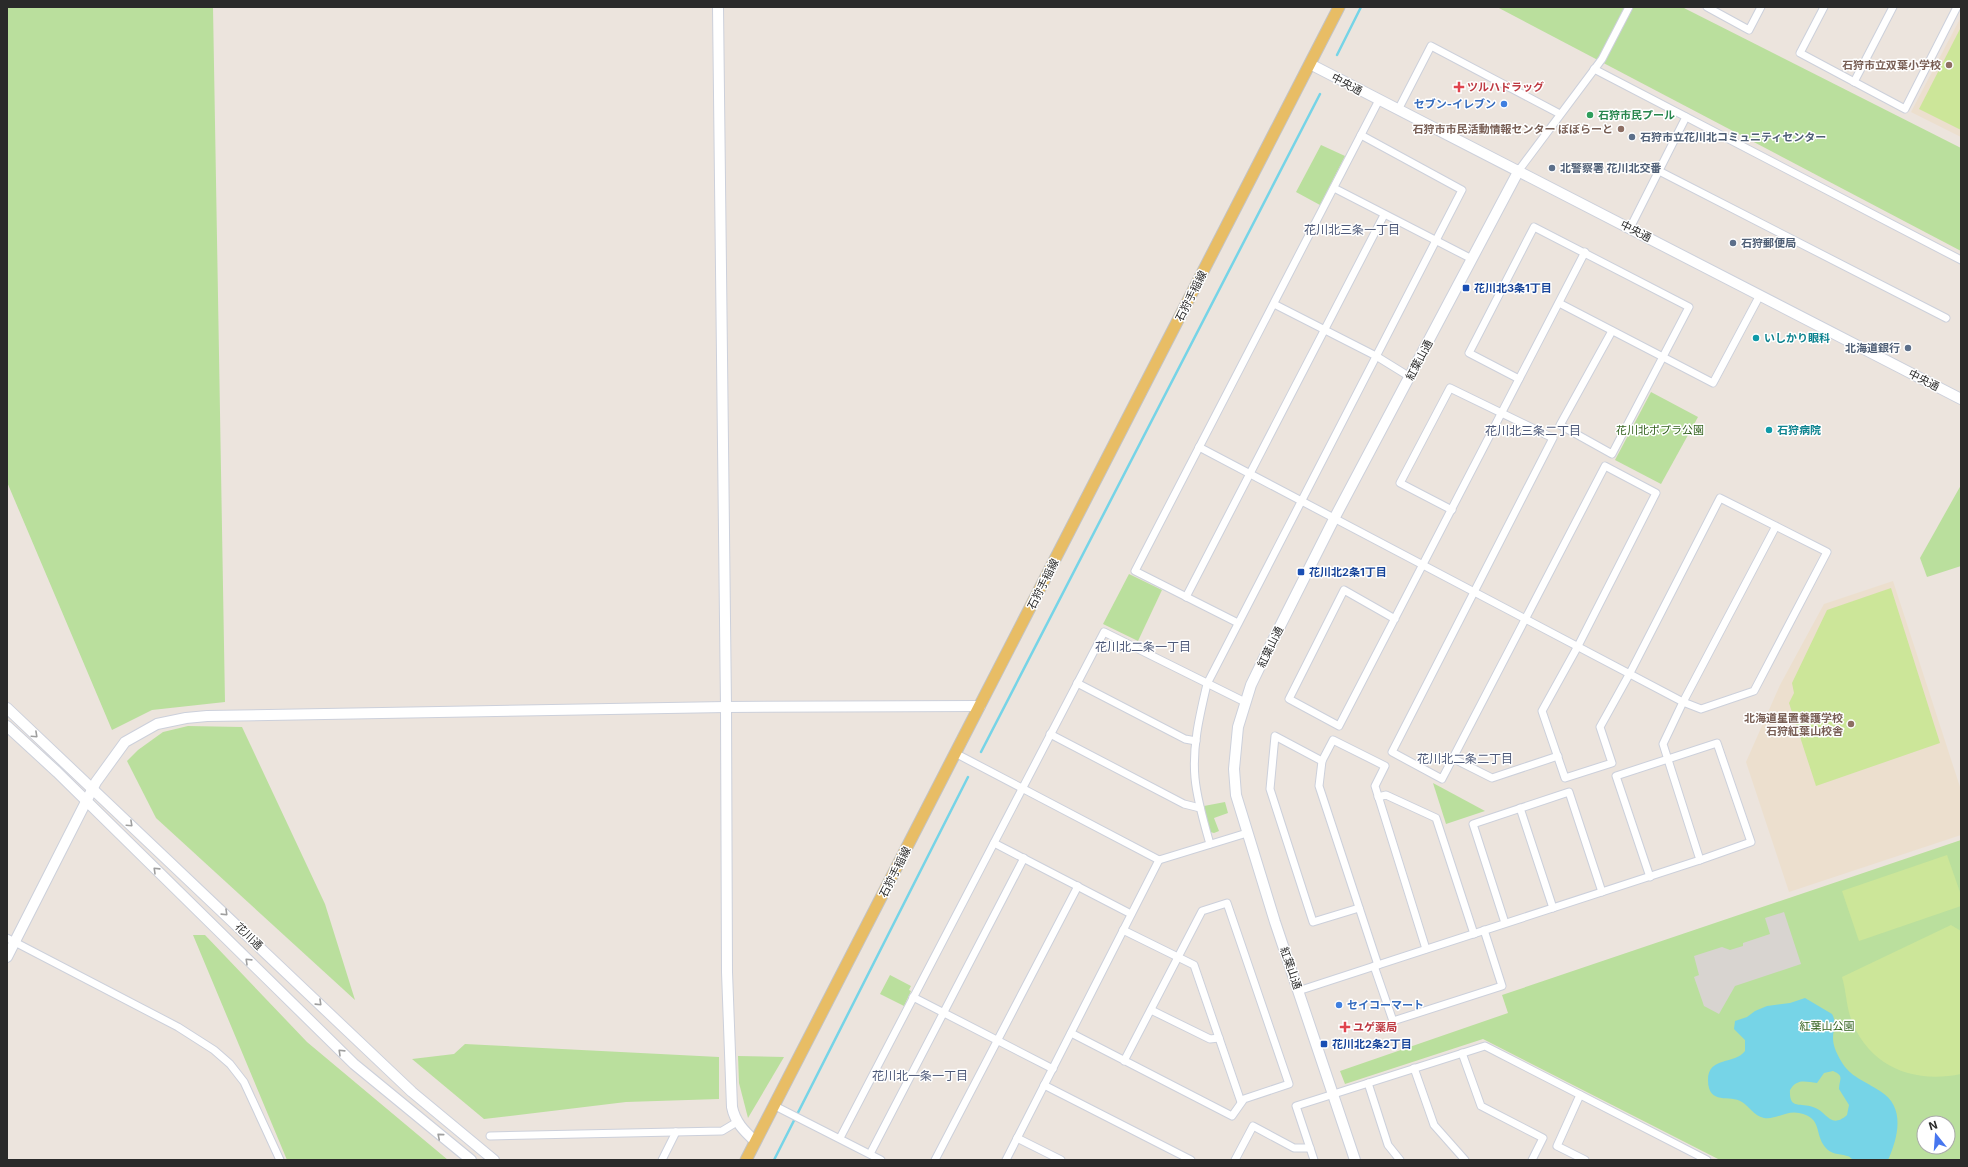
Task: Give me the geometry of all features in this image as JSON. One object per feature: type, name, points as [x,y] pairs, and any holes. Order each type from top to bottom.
[{"type":"main road","name":"石狩手稲線","points":[[746,1160],[1339,7]]},
{"type":"street","points":[[718,7],[726,707],[727,972],[732,1107],[737,1122],[755,1141]]},
{"type":"street","points":[[1519,170],[1602,60],[1629,7]]},
{"type":"street","points":[[1707,7],[1749,30],[1761,7]]},
{"type":"street","points":[[1824,7],[1800,53],[1905,109],[1957,7]]},
{"type":"street","points":[[1854,82],[1893,7]]},
{"type":"street","points":[[1398,110],[1431,46],[1560,114]]},
{"type":"street","name":"中央通","points":[[1310,64],[1398,110],[1519,170],[1961,399]]},
{"type":"street","points":[[1594,69],[1961,260]]},
{"type":"street","points":[[1238,623],[1135,571],[1379,100]]},
{"type":"street","points":[[1630,228],[1686,117]]},
{"type":"street","points":[[1210,844],[1200,808],[1195,778],[1196,741],[1207,684],[1462,190],[1361,135]]},
{"type":"street","name":"紅葉山通","points":[[1355,1160],[1298,990],[1236,795],[1234,769],[1238,728],[1245,702],[1258,671],[1335,517],[1519,170]]},
{"type":"street","points":[[1659,170],[1946,318]]},
{"type":"street","points":[[1334,188],[1472,259]]},
{"type":"street","points":[[1186,597],[1384,215]]},
{"type":"street","points":[[1519,380],[1469,353],[1534,227],[1689,307],[1612,454],[1560,426],[1612,331]]},
{"type":"street","points":[[1395,619],[1344,590],[1289,699],[1340,726],[1585,252]]},
{"type":"street","points":[[1559,303],[1714,383],[1760,295]]},
{"type":"street","points":[[1274,304],[1376,356],[1410,377]]},
{"type":"street","points":[[1200,447],[1335,517],[1476,592],[1526,618],[1578,646],[1630,674],[1683,702],[1700,709],[1754,691],[1827,552],[1720,498],[1630,674],[1600,727],[1612,763],[1565,778],[1542,712],[1578,646],[1656,493],[1605,466],[1526,618],[1452,758],[1442,779],[1392,752],[1476,592],[1553,438],[1450,388],[1400,483],[1452,510]]},
{"type":"street","points":[[1700,860],[1663,744],[1683,702],[1776,526]]},
{"type":"street","points":[[840,1138],[1104,632],[1245,702]]},
{"type":"street","points":[[1077,683],[1185,739],[1196,741]]},
{"type":"street","points":[[7,957],[11,940],[93,788],[125,742],[157,724],[186,718],[207,716],[726,707],[980,706]]},
{"type":"street","name":"花川通","points":[[7,708],[412,1092],[494,1160]]},
{"type":"street","name":"花川通","points":[[7,726],[86,801],[354,1064],[471,1160]]},
{"type":"street","points":[[1050,734],[1184,804],[1200,808]]},
{"type":"street","points":[[1322,761],[1274,736],[1270,789],[1313,922],[1359,908]]},
{"type":"street","points":[[1426,949],[1375,786],[1385,766],[1333,740],[1322,761],[1319,786],[1359,908],[1393,1021],[1502,986],[1484,930]]},
{"type":"street","points":[[1298,990],[1650,877],[1751,842],[1717,743],[1616,776],[1650,877]]},
{"type":"street","points":[[955,753],[1159,860],[1247,832]]},
{"type":"street","points":[[1452,758],[1492,778],[1558,756]]},
{"type":"street","points":[[1505,924],[1473,824],[1520,808],[1569,792],[1602,892]]},
{"type":"street","points":[[1378,796],[1386,795],[1436,818],[1474,934]]},
{"type":"street","points":[[1520,808],[1553,908]]},
{"type":"street","points":[[994,843],[1131,914]]},
{"type":"street","points":[[870,1154],[945,1013],[1024,858]]},
{"type":"street","points":[[1006,1160],[1159,860]]},
{"type":"street","points":[[935,1160],[1078,886]]},
{"type":"street","points":[[1071,1033],[1124,1061],[1232,1116],[1244,1099],[1289,1084],[1227,903],[1202,911],[1124,1061]]},
{"type":"street","points":[[1124,930],[1194,965],[1241,1102]]},
{"type":"street","points":[[11,940],[178,1027],[214,1050],[230,1064],[244,1082],[280,1160]]},
{"type":"street","points":[[913,998],[1053,1068]]},
{"type":"street","points":[[1151,1010],[1210,1039],[1219,1038]]},
{"type":"street","points":[[1314,1160],[1296,1106],[1485,1046],[1708,1160]]},
{"type":"street","points":[[1462,1053],[1481,1106],[1543,1138],[1532,1160]]},
{"type":"street","points":[[1414,1068],[1434,1125],[1465,1160]]},
{"type":"street","points":[[1368,1083],[1388,1145],[1400,1160]]},
{"type":"street","points":[[1044,1085],[1191,1160]]},
{"type":"street","points":[[1580,1095],[1557,1146],[1585,1160]]},
{"type":"street","points":[[775,1106],[881,1160]]},
{"type":"street","points":[[490,1136],[722,1131],[737,1122]]},
{"type":"street","points":[[1235,1160],[1253,1126],[1294,1148],[1310,1148]]},
{"type":"street","points":[[662,1160],[676,1132]]},
{"type":"street","points":[[1017,1138],[1062,1160]]},
{"type":"shaded area","name":"石狩市立双葉小学校","points":[[1961,17],[1961,137],[1911,112]]},
{"type":"shaded area","name":"北海道星置養護学校 石狩紅葉山校舎","points":[[1893,581],[1961,790],[1961,835],[1789,892],[1746,762],[1780,685],[1824,604]]},
{"type":"shaded area","points":[[1784,912],[1801,964],[1735,986],[1719,1014],[1704,1006],[1694,977],[1699,975],[1694,956],[1722,947],[1730,950],[1743,946],[1743,943],[1770,934],[1765,918]]},
{"type":"green space","points":[[7,7],[213,7],[225,702],[152,710],[112,730],[7,482]]},
{"type":"green space","points":[[1497,7],[1682,7],[1961,148],[1961,251]]},
{"type":"green space","name":"石狩市立双葉小学校","points":[[1961,27],[1961,130],[1919,109]]},
{"type":"green space","points":[[1321,145],[1345,156],[1320,205],[1296,192]]},
{"type":"green space","name":"花川北ポプラ公園","points":[[1651,392],[1698,417],[1661,484],[1615,460]]},
{"type":"green space","points":[[1961,485],[1961,566],[1927,577],[1920,558]]},
{"type":"green space","points":[[1129,574],[1162,590],[1138,641],[1103,624]]},
{"type":"green space","points":[[1891,588],[1940,743],[1816,786],[1789,703],[1794,693],[1792,683],[1827,610]]},
{"type":"green space","points":[[188,726],[242,727],[325,904],[355,1000],[156,818],[127,761],[138,750],[163,732]]},
{"type":"green space","points":[[1433,783],[1485,811],[1446,824]]},
{"type":"green space","points":[[1225,802],[1228,813],[1214,818],[1219,831],[1214,833],[1210,832],[1204,806]]},
{"type":"green space","name":"紅葉山公園","points":[[1961,840],[1961,1160],[1720,1160],[1483,1039],[1345,1084],[1340,1071],[1508,1013],[1502,995]]},
{"type":"green space","points":[[1947,855],[1961,895],[1961,906],[1859,941],[1842,891]]},
{"type":"green space","points":[[1951,925],[1961,931],[1961,1074],[1925,1076],[1894,1068],[1880,1059],[1868,1048],[1858,1033],[1850,1016],[1842,977]]},
{"type":"green space","points":[[193,935],[205,935],[307,1042],[448,1160],[287,1160]]},
{"type":"green space","points":[[890,975],[911,986],[909,990],[911,991],[904,1006],[880,994]]},
{"type":"green space","points":[[465,1044],[719,1057],[719,1099],[626,1102],[484,1119],[412,1059],[454,1054]]},
{"type":"green space","points":[[738,1056],[784,1057],[748,1118],[739,1083]]},
{"type":"water","points":[[1805,998],[1832,1014],[1835,1023],[1833,1038],[1838,1056],[1853,1075],[1880,1091],[1894,1105],[1898,1123],[1895,1142],[1888,1160],[1854,1160],[1848,1156],[1827,1150],[1822,1142],[1815,1122],[1807,1115],[1795,1112],[1773,1118],[1764,1118],[1754,1113],[1742,1102],[1720,1098],[1712,1093],[1709,1088],[1708,1080],[1709,1072],[1712,1067],[1735,1058],[1745,1051],[1745,1040],[1734,1029],[1735,1021],[1747,1017],[1755,1011],[1767,1006],[1790,1003]],"holes":[[[1833,1071],[1840,1076],[1839,1089],[1849,1105],[1847,1115],[1841,1119],[1836,1121],[1832,1120],[1818,1109],[1796,1104],[1791,1100],[1790,1090],[1799,1082],[1817,1083],[1824,1073]]]},
{"type":"waterway","points":[[1337,55],[1361,7]]},
{"type":"waterway","points":[[981,752],[1320,94]]},
{"type":"waterway","points":[[774,1160],[968,777]]},
{"type":"place","name":"石狩市立双葉小学校","points":[[1949,65]]},
{"type":"place","name":"ツルハドラッグ","points":[[1459,87]]},
{"type":"place","name":"セブン-イレブン","points":[[1504,104]]},
{"type":"place","name":"石狩市民プール","points":[[1590,115]]},
{"type":"place","name":"石狩市市民活動情報センター ぽぽらーと","points":[[1621,129]]},
{"type":"place","name":"石狩市立花川北コミュニティセンター","points":[[1632,137]]},
{"type":"place","name":"北警察署 花川北交番","points":[[1552,168]]},
{"type":"place","name":"石狩郵便局","points":[[1733,243]]},
{"type":"place","name":"花川北3条1丁目","points":[[1466,288]]},
{"type":"place","name":"いしかり眼科","points":[[1756,338]]},
{"type":"place","name":"北海道銀行","points":[[1908,348]]},
{"type":"place","name":"石狩病院","points":[[1769,430]]},
{"type":"place","name":"花川北2条1丁目","points":[[1301,572]]},
{"type":"place","name":"北海道星置養護学校 石狩紅葉山校舎","points":[[1851,724]]},
{"type":"place","name":"セイコーマート","points":[[1339,1005]]},
{"type":"place","name":"ユゲ薬局","points":[[1345,1027]]},
{"type":"place","name":"花川北2条2丁目","points":[[1324,1044]]},
{"type":"district","name":"花川北三条一丁目","points":[[1352,229]]},
{"type":"district","name":"花川北三条二丁目","points":[[1533,430]]},
{"type":"district","name":"花川北二条一丁目","points":[[1143,646]]},
{"type":"district","name":"花川北二条二丁目","points":[[1465,758]]},
{"type":"district","name":"花川北一条一丁目","points":[[920,1075]]}]
